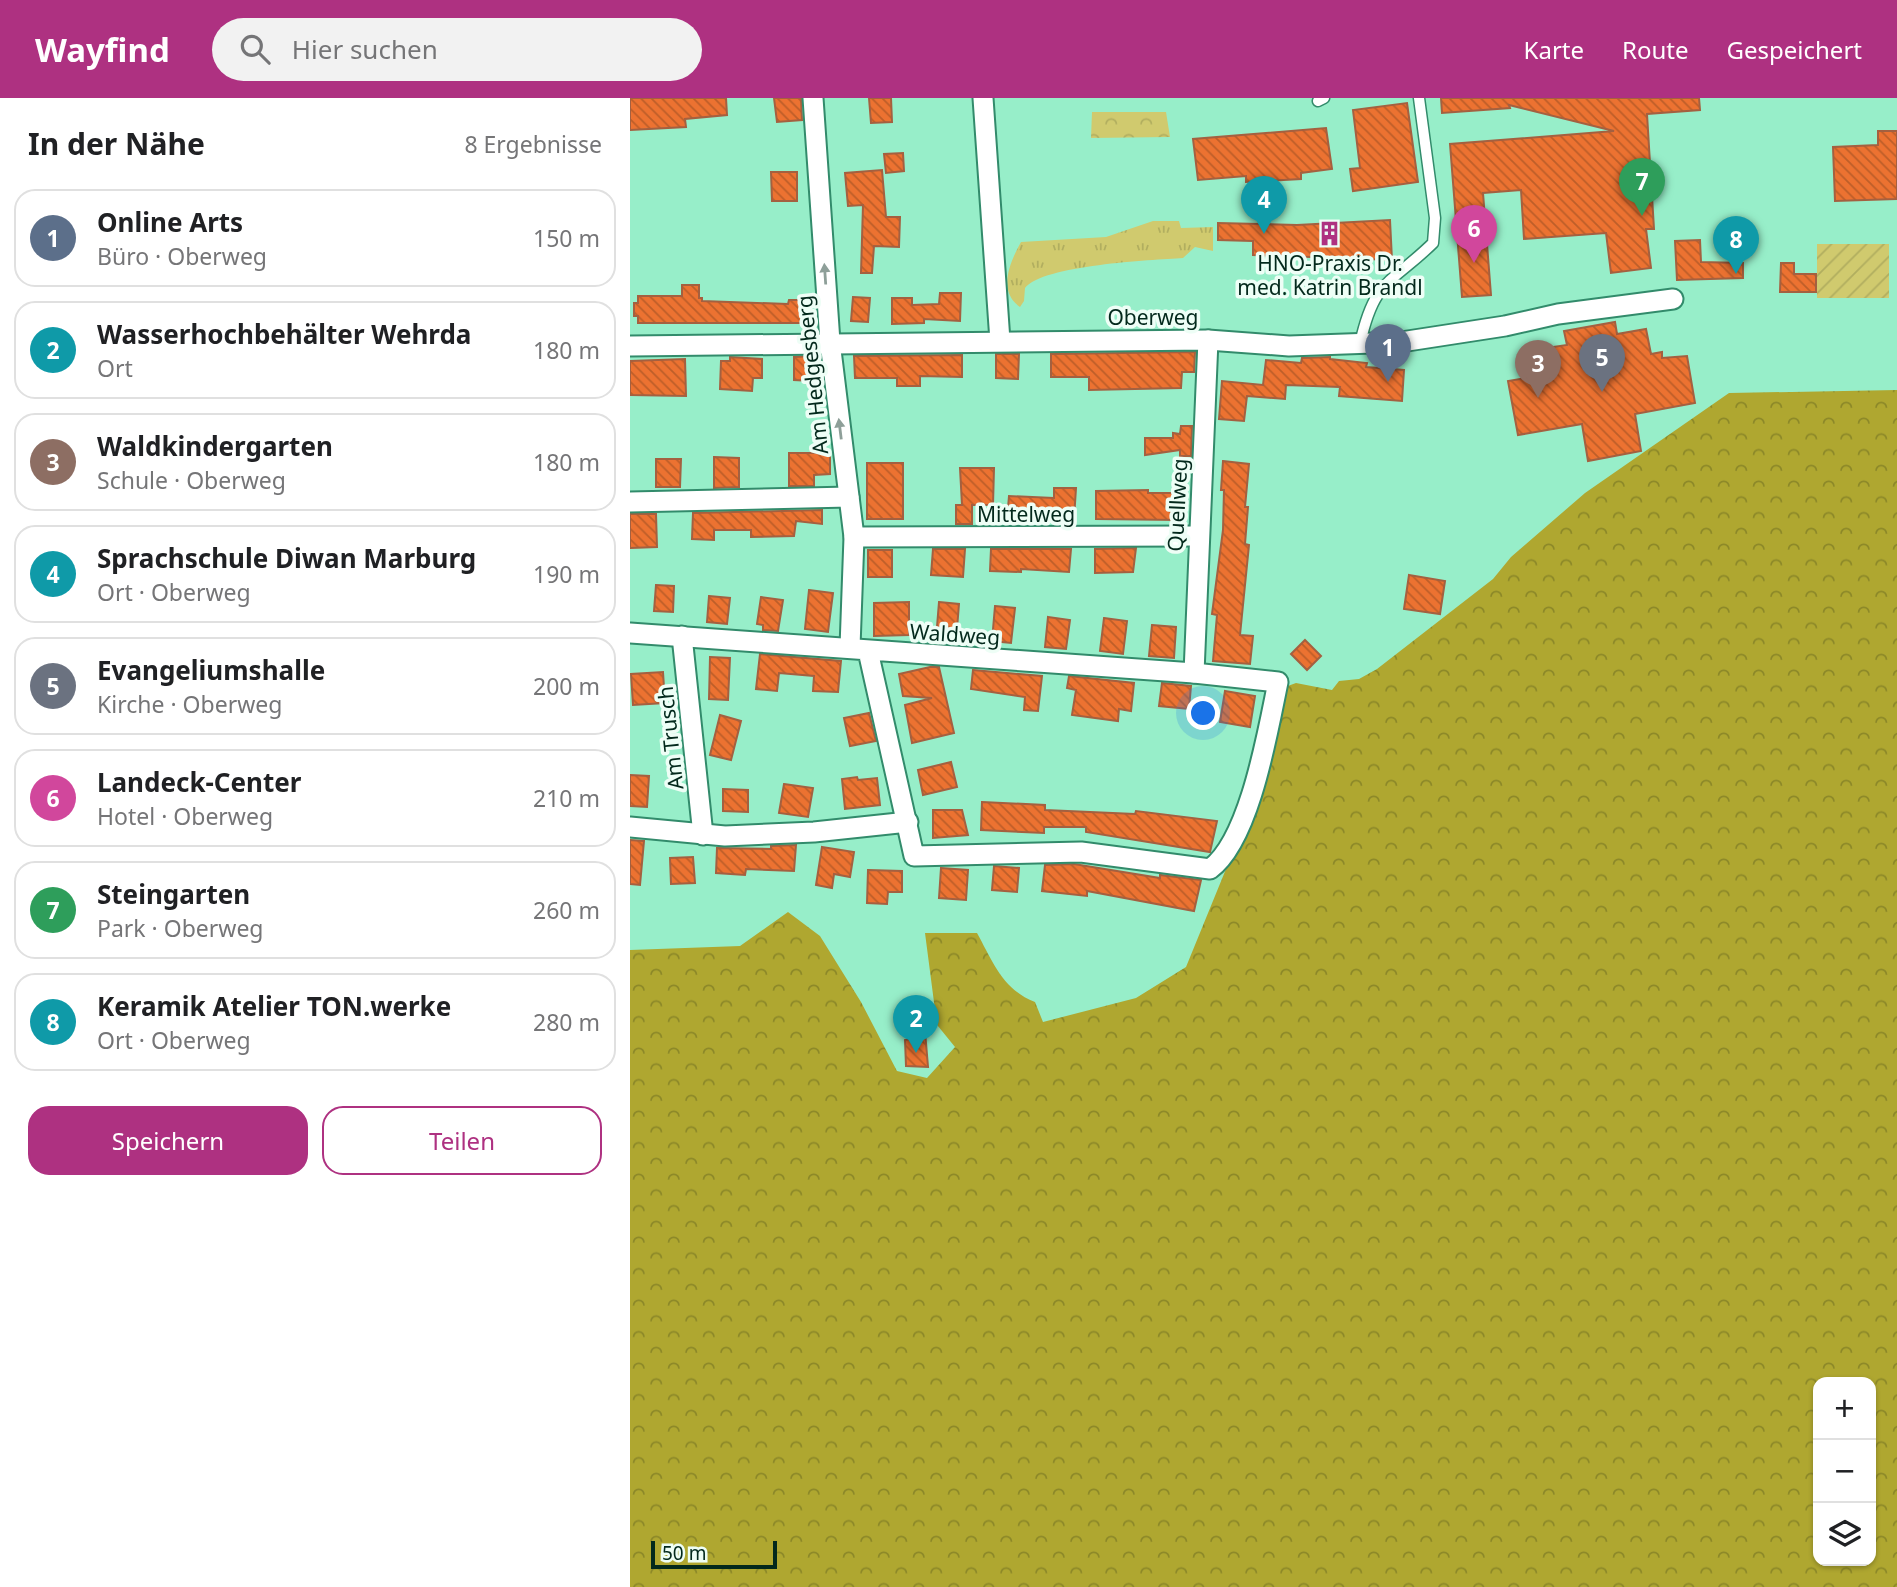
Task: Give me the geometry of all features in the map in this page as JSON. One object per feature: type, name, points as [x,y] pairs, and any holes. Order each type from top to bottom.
[{"type":"street","name":"Am Hedgesberg","points":[[813,98],[830,342],[854,537],[859,649],[908,822],[914,856]]},
{"type":"street","points":[[983,98],[1000,341]]},
{"type":"street","name":"Oberweg","points":[[630,346],[1208,340],[1289,346],[1360,344],[1427,340],[1558,314],[1673,299]]},
{"type":"street","name":"Quellweg","points":[[1194,673],[1197,536],[1208,340]]},
{"type":"street","points":[[630,502],[849,497]]},
{"type":"street","name":"Mittelweg","points":[[854,537],[1197,536]]},
{"type":"street","name":"Waldweg","points":[[630,633],[1194,673],[1278,682],[1263,752],[1241,824],[1218,864],[1210,869],[1081,852],[914,856]]},
{"type":"street","name":"Am Trusch","points":[[682,636],[703,835]]},
{"type":"street","points":[[630,827],[703,835],[814,832],[908,822]]},
{"type":"lane","points":[[1360,344],[1367,314],[1377,293],[1395,273],[1433,243],[1435,218],[1419,98]]},
{"type":"green space","points":[[1092,112],[1166,112],[1170,137],[1091,138]]},
{"type":"green space","points":[[1153,221],[1179,221],[1181,228],[1213,227],[1213,251],[1195,247],[1183,258],[1099,265],[1053,274],[1036,280],[1025,288],[1024,301],[1020,307],[1009,293],[1007,285],[1010,267],[1021,242],[1106,237]]},
{"type":"green space","points":[[1817,244],[1889,244],[1889,298],[1817,298]]},
{"type":"green space","points":[[1897,390],[1897,1587],[630,1587],[630,950],[740,946],[788,912],[820,936],[861,1002],[897,1071],[927,1078],[955,1047],[929,1015],[935,1010],[925,933],[977,933],[1000,974],[1015,990],[1035,1002],[1043,1022],[1136,998],[1186,967],[1226,869],[1221,864],[1285,687],[1296,683],[1332,690],[1339,681],[1359,679],[1377,669],[1493,579],[1511,557],[1585,493],[1729,393]]},
{"type":"building","points":[[630,98],[726,98],[727,115],[685,119],[686,127],[630,130]]},
{"type":"building","points":[[774,98],[801,98],[802,120],[777,122]]},
{"type":"building","points":[[869,98],[891,98],[892,122],[871,123]]},
{"type":"building","points":[[1441,98],[1699,98],[1700,110],[1647,114],[1654,229],[1646,229],[1651,268],[1611,273],[1606,233],[1524,239],[1521,190],[1483,193],[1491,295],[1462,297],[1450,144],[1614,131],[1509,105],[1510,108],[1442,113]]},
{"type":"building","points":[[1407,103],[1418,182],[1353,191],[1350,169],[1360,168],[1353,110]]},
{"type":"building","points":[[1326,128],[1332,169],[1301,173],[1301,179],[1246,182],[1246,176],[1198,180],[1193,139]]},
{"type":"building","points":[[1878,131],[1897,131],[1897,199],[1835,201],[1833,147],[1878,145]]},
{"type":"building","points":[[903,153],[904,171],[886,173],[884,154]]},
{"type":"building","points":[[882,170],[886,217],[900,217],[899,247],[874,246],[872,273],[861,273],[863,205],[848,206],[845,173]]},
{"type":"building","points":[[771,172],[797,172],[797,201],[772,201]]},
{"type":"building","points":[[1390,220],[1392,260],[1253,255],[1253,241],[1218,240],[1218,223],[1297,225]]},
{"type":"building","points":[[1700,240],[1701,262],[1743,263],[1743,278],[1677,280],[1675,241]]},
{"type":"building","points":[[1781,263],[1794,263],[1794,274],[1816,274],[1816,292],[1780,292]]},
{"type":"building","points":[[682,285],[699,285],[699,298],[702,298],[702,301],[788,304],[789,300],[808,300],[808,323],[638,323],[638,316],[634,316],[634,303],[638,303],[638,296],[682,296]]},
{"type":"building","points":[[940,293],[961,293],[960,321],[924,319],[924,323],[892,324],[892,298],[912,298],[912,305],[939,304]]},
{"type":"building","points":[[853,297],[870,298],[868,322],[851,321]]},
{"type":"building","points":[[1615,322],[1617,334],[1646,329],[1651,354],[1662,352],[1662,358],[1687,356],[1695,403],[1635,414],[1641,451],[1588,461],[1582,424],[1518,435],[1508,381],[1544,375],[1539,349],[1567,345],[1564,331]]},
{"type":"building","points":[[1195,352],[1194,372],[1182,372],[1181,388],[1089,390],[1089,377],[1051,377],[1051,354]]},
{"type":"building","points":[[996,354],[1019,354],[1018,379],[996,378]]},
{"type":"building","points":[[962,355],[962,377],[920,376],[920,386],[897,386],[897,378],[855,378],[854,356]]},
{"type":"building","points":[[813,356],[812,381],[794,380],[794,357]]},
{"type":"building","points":[[730,357],[762,359],[762,378],[753,378],[752,391],[720,389],[721,361],[730,361]]},
{"type":"building","points":[[1330,357],[1367,363],[1366,367],[1404,370],[1402,401],[1339,396],[1340,387],[1286,385],[1285,399],[1247,396],[1244,421],[1219,419],[1222,381],[1263,385],[1266,360],[1301,363],[1302,358]]},
{"type":"building","points":[[685,359],[686,396],[630,395],[630,361]]},
{"type":"building","points":[[1181,426],[1192,426],[1191,456],[1180,456],[1180,450],[1145,455],[1145,438],[1173,438],[1173,433],[1180,434]]},
{"type":"building","points":[[789,453],[830,453],[830,474],[814,475],[814,486],[789,486]]},
{"type":"building","points":[[714,457],[739,458],[739,487],[714,488]]},
{"type":"building","points":[[656,459],[681,459],[680,487],[656,487]]},
{"type":"building","points":[[1223,461],[1249,464],[1245,544],[1249,545],[1240,635],[1253,636],[1250,664],[1213,661],[1217,615],[1212,614],[1223,530]]},
{"type":"building","points":[[867,463],[903,463],[903,519],[867,519]]},
{"type":"building","points":[[960,468],[994,468],[993,505],[972,505],[972,524],[956,524],[956,505],[962,505]]},
{"type":"building","points":[[1054,488],[1076,488],[1074,519],[1007,520],[1009,496],[1054,498]]},
{"type":"building","points":[[1148,490],[1148,493],[1178,493],[1178,520],[1096,519],[1096,491]]},
{"type":"building","points":[[822,510],[822,524],[796,521],[794,536],[751,537],[751,530],[714,530],[714,540],[692,539],[693,513]]},
{"type":"building","points":[[630,514],[656,514],[657,547],[630,548]]},
{"type":"building","points":[[1136,548],[1133,572],[1095,573],[1095,549]]},
{"type":"building","points":[[933,549],[965,549],[963,577],[931,575]]},
{"type":"building","points":[[991,549],[1071,549],[1069,572],[1021,569],[1021,572],[990,571]]},
{"type":"building","points":[[868,550],[892,550],[892,577],[868,577]]},
{"type":"building","points":[[1409,575],[1445,581],[1440,614],[1404,609]]},
{"type":"building","points":[[656,585],[674,586],[673,612],[654,611]]},
{"type":"building","points":[[809,590],[833,593],[828,632],[805,629]]},
{"type":"building","points":[[709,596],[730,598],[727,624],[707,622]]},
{"type":"building","points":[[761,597],[783,600],[778,631],[763,630],[763,625],[757,624]]},
{"type":"building","points":[[909,602],[909,635],[874,636],[874,603]]},
{"type":"building","points":[[939,602],[959,604],[956,641],[936,639]]},
{"type":"building","points":[[995,606],[1015,608],[1011,643],[992,641]]},
{"type":"building","points":[[1048,617],[1070,620],[1066,649],[1045,647]]},
{"type":"building","points":[[1104,618],[1127,621],[1123,654],[1100,651]]},
{"type":"building","points":[[1152,625],[1176,627],[1174,658],[1149,656]]},
{"type":"building","points":[[1305,640],[1321,656],[1307,670],[1291,654]]},
{"type":"building","points":[[760,654],[841,661],[838,692],[813,691],[814,676],[779,673],[777,691],[756,689]]},
{"type":"building","points":[[710,657],[730,658],[728,700],[709,699]]},
{"type":"building","points":[[939,667],[954,733],[912,743],[905,705],[932,698],[903,696],[899,674]]},
{"type":"building","points":[[973,670],[1042,676],[1038,711],[1024,710],[1025,697],[971,689]]},
{"type":"building","points":[[663,672],[665,703],[633,705],[631,674]]},
{"type":"building","points":[[1069,676],[1134,683],[1131,711],[1119,709],[1118,721],[1072,715],[1076,690],[1067,688]]},
{"type":"building","points":[[1162,683],[1191,686],[1189,709],[1159,706]]},
{"type":"building","points":[[1225,691],[1255,696],[1250,727],[1220,722]]},
{"type":"building","points":[[869,713],[876,741],[850,746],[844,718]]},
{"type":"building","points":[[720,715],[741,721],[731,760],[710,755]]},
{"type":"building","points":[[951,762],[957,787],[923,795],[918,770]]},
{"type":"building","points":[[630,775],[649,776],[647,807],[630,806]]},
{"type":"building","points":[[857,777],[858,780],[877,778],[880,805],[845,809],[842,779]]},
{"type":"building","points":[[784,784],[813,788],[808,817],[779,813]]},
{"type":"building","points":[[723,789],[748,790],[748,812],[723,811]]},
{"type":"building","points":[[982,802],[1045,805],[1045,810],[1135,814],[1136,811],[1217,821],[1210,852],[1086,832],[1086,827],[1044,827],[1044,833],[981,830]]},
{"type":"building","points":[[933,810],[962,810],[968,835],[933,838]]},
{"type":"building","points":[[630,840],[644,841],[640,885],[630,884]]},
{"type":"building","points":[[796,845],[794,871],[746,869],[745,875],[716,873],[717,848],[771,849],[771,846]]},
{"type":"building","points":[[822,847],[854,852],[850,877],[834,874],[832,888],[816,885]]},
{"type":"building","points":[[693,857],[695,883],[671,884],[670,858]]},
{"type":"building","points":[[1074,864],[1160,878],[1160,875],[1201,880],[1194,911],[1087,891],[1087,896],[1042,891],[1045,865]]},
{"type":"building","points":[[994,866],[1019,868],[1017,892],[992,890]]},
{"type":"building","points":[[941,868],[968,870],[966,900],[939,898]]},
{"type":"building","points":[[868,870],[902,871],[902,892],[888,892],[887,904],[867,903]]},
{"type":"building","points":[[925,1031],[928,1067],[906,1066],[905,1040],[910,1039],[909,1033]]},
{"type":"place","name":"Steingarten","points":[[1642,216]]},
{"type":"place","name":"Sprachschule Diwan Marburg","points":[[1264,234]]},
{"type":"place","name":"HNO-Praxis Dr. med. Katrin Brandl","points":[[1330,234]]},
{"type":"place","name":"Landeck-Center","points":[[1474,263]]},
{"type":"place","name":"Keramik Atelier TON.werke","points":[[1736,274]]},
{"type":"place","name":"Online Arts","points":[[1388,382]]},
{"type":"place","name":"Evangeliumshalle","points":[[1602,392]]},
{"type":"place","name":"Waldkindergarten","points":[[1538,398]]},
{"type":"place","name":"Wasserhochbehälter Wehrda","points":[[916,1053]]}]
